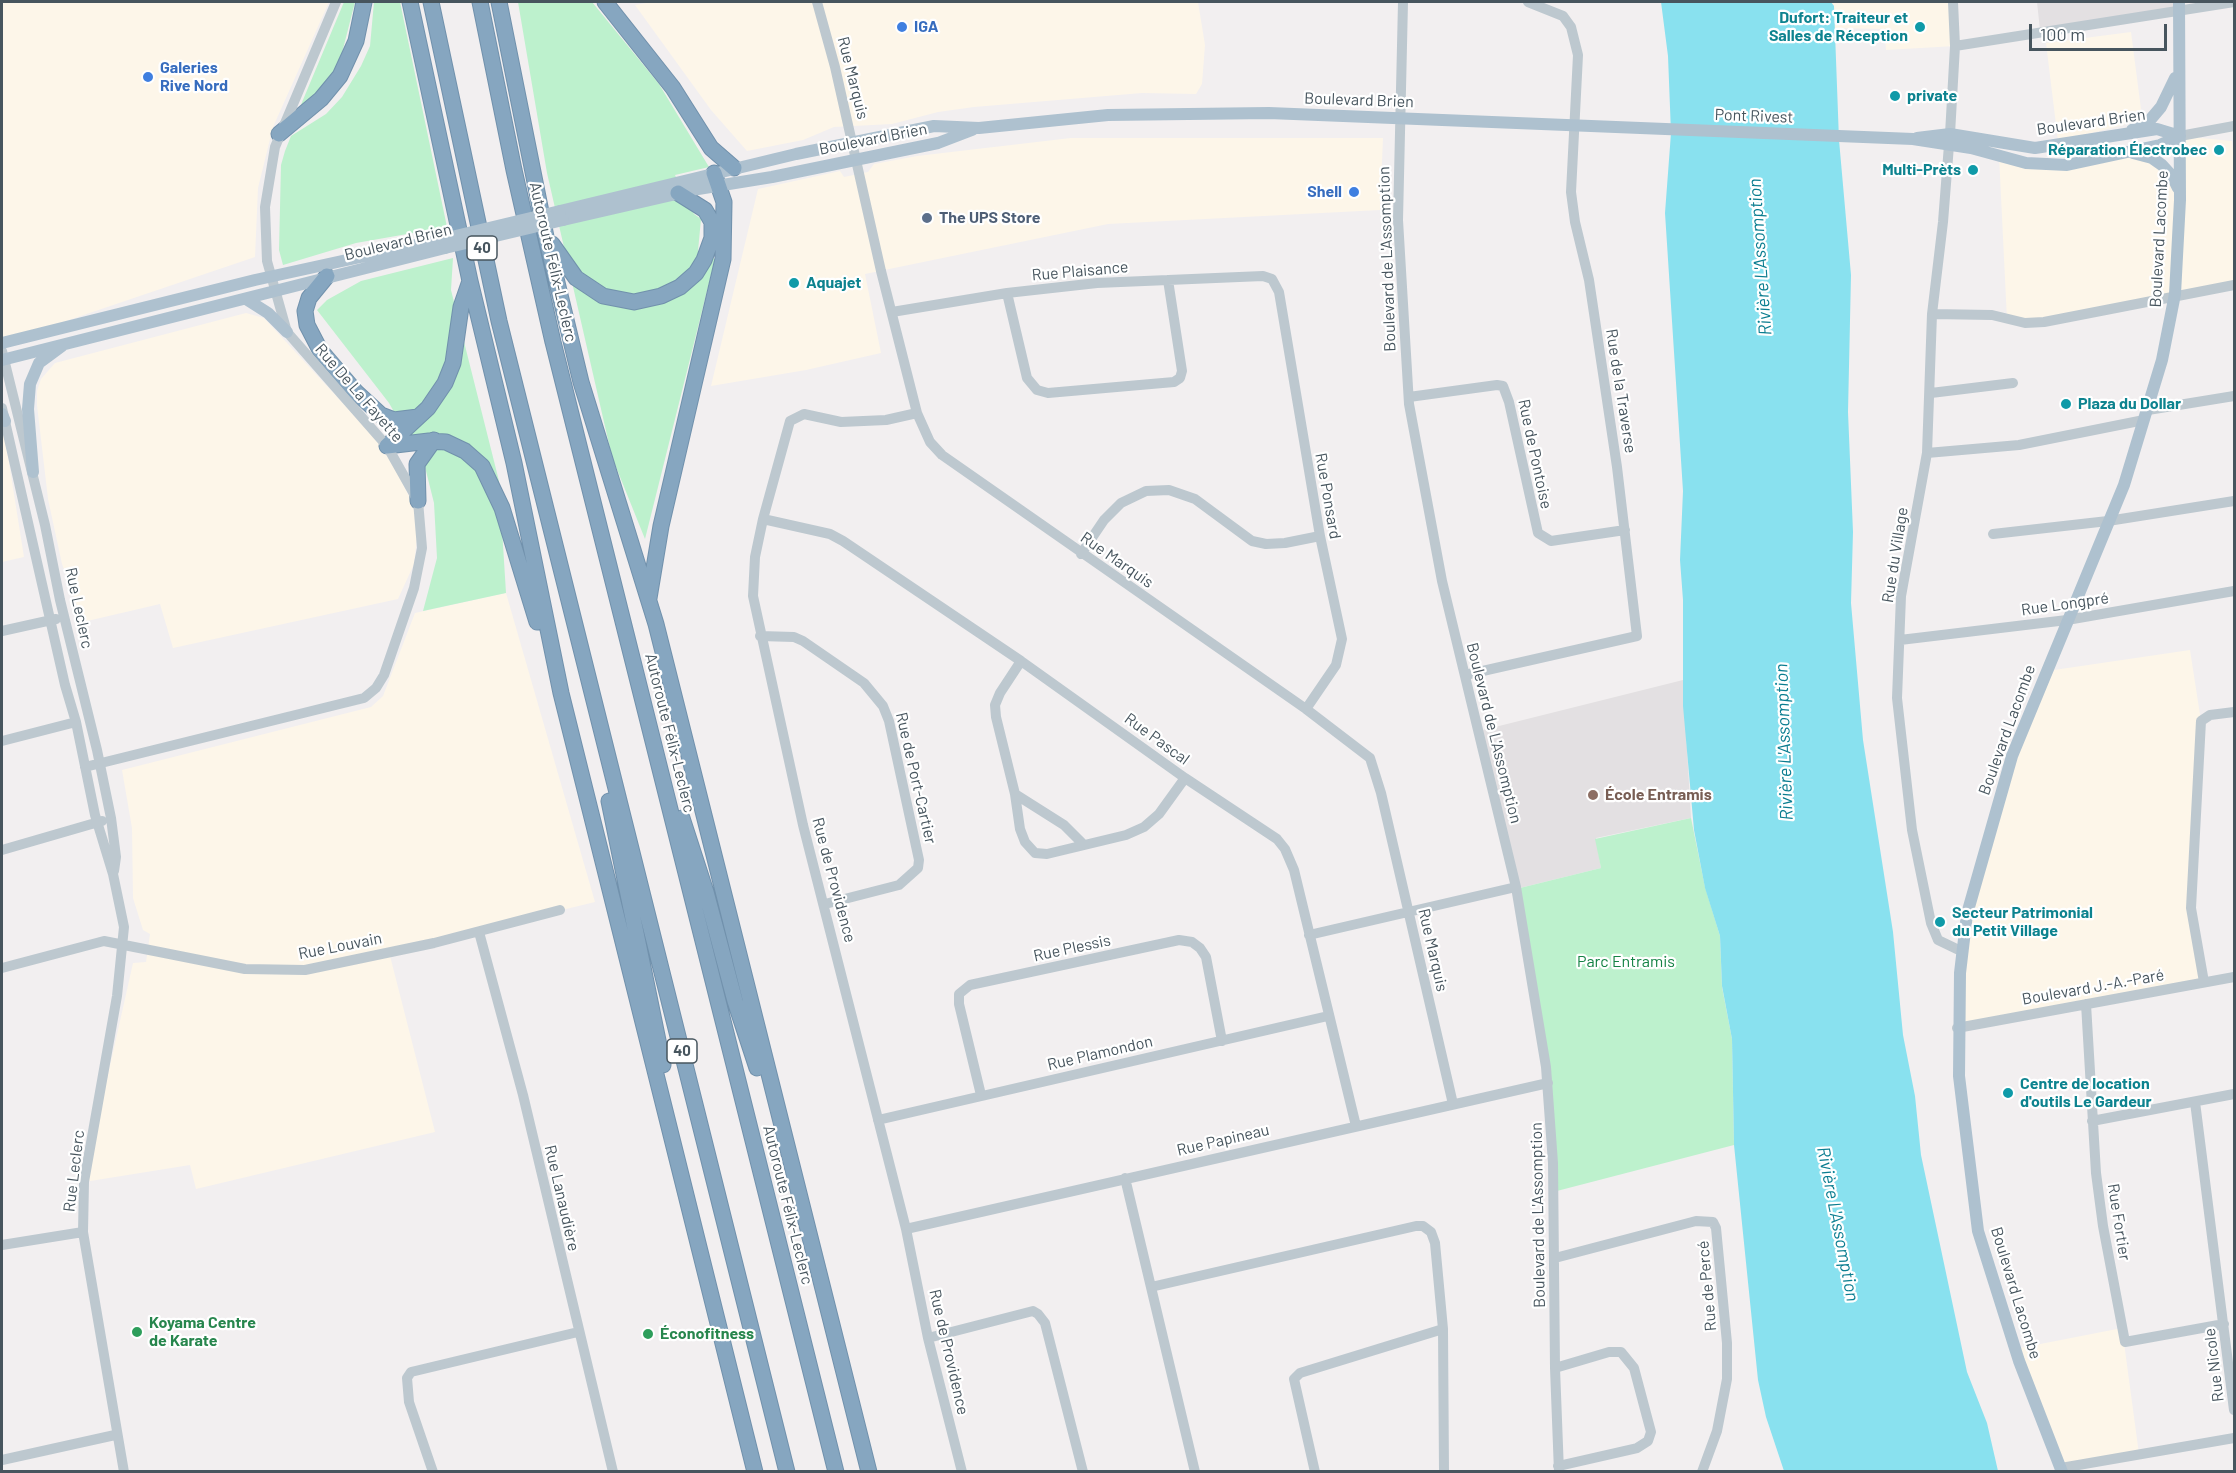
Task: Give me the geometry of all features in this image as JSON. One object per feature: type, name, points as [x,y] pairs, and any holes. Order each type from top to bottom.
[{"type":"highway","points":[[279,134],[321,99],[340,76],[356,41],[364,2]]},
{"type":"highway","points":[[410,2],[470,281],[514,463],[561,693],[756,1472]]},
{"type":"highway","name":"40","points":[[430,2],[487,267],[787,1472]]},
{"type":"highway","name":"Autoroute Félix-Leclerc","points":[[480,2],[518,190],[553,342],[836,1472]]},
{"type":"highway","points":[[499,2],[546,237],[595,433],[649,600],[869,1472]]},
{"type":"highway","points":[[605,2],[673,87],[711,148],[734,168]]},
{"type":"highway","points":[[649,600],[662,526],[722,267],[724,223],[717,179]]},
{"type":"highway","points":[[546,237],[571,272],[595,292],[626,302],[661,296],[680,287],[696,273],[704,260],[712,238],[712,222],[705,210],[678,193]]},
{"type":"highway","points":[[327,276],[309,298],[305,311],[307,325],[320,350],[361,398],[381,415],[394,420],[418,417]]},
{"type":"highway","points":[[387,446],[435,399],[448,375],[461,307],[470,281]]},
{"type":"highway","points":[[387,446],[434,440],[462,448],[477,461],[489,478],[504,516],[561,693]]},
{"type":"highway","points":[[417,501],[417,464],[434,440]]},
{"type":"highway","points":[[577,630],[636,936],[660,1041],[678,1160]]},
{"type":"highway","points":[[647,715],[706,892],[735,1001],[800,1199]]},
{"type":"main road","name":"Boulevard Lacombe","points":[[2062,1470],[2019,1361],[1978,1231],[1959,1076],[1958,1028],[1963,952],[1967,914],[2012,756],[2124,485],[2162,360],[2175,294],[2180,192],[2177,71],[2179,6]]},
{"type":"main road","points":[[2126,134],[2150,120],[2161,107],[2177,71]]},
{"type":"main road","name":"Boulevard Brien","points":[[561,216],[678,193],[717,179],[734,168],[934,126],[979,128],[1059,118],[1166,113],[1269,113],[1632,128]]},
{"type":"main road","name":"Boulevard Brien","points":[[2,357],[246,298],[444,244],[717,179],[772,177],[938,143],[979,128]]},
{"type":"main road","name":"Pont Rivest","points":[[1632,128],[1875,137]]},
{"type":"main road","name":"Boulevard Brien","points":[[1875,137],[1949,140],[2036,148],[2157,129],[2180,136]]},
{"type":"main road","name":"Boulevard Brien","points":[[1949,140],[2026,163],[2067,165],[2160,145],[2180,136]]},
{"type":"main road","points":[[2128,152],[2142,154],[2162,165],[2172,176],[2180,192]]},
{"type":"main road","name":"Boulevard Brien","points":[[2,344],[271,277],[444,244]]},
{"type":"main road","points":[[246,298],[265,310],[287,332]]},
{"type":"main road","points":[[33,472],[27,409],[32,377],[39,363],[68,342]]},
{"type":"street","name":"Rue De La Fayette","points":[[85,767],[351,702],[368,695],[384,675],[418,576],[423,539],[417,501],[387,446],[287,332],[277,290],[271,277],[266,247],[265,207],[268,176],[279,134],[336,2]]},
{"type":"street","name":"Rue Marquis","points":[[818,2],[917,413],[930,442],[942,454],[1081,554],[1306,709],[1370,758],[1453,1104]]},
{"type":"street","name":"Boulevard de L'Assomption","points":[[1403,2],[1398,220],[1409,397],[1431,530],[1516,887],[1548,1083],[1553,1164],[1558,1469]]},
{"type":"street","name":"Rue de la Traverse","points":[[1465,675],[1638,636],[1589,280],[1575,222],[1571,192],[1578,55],[1571,27],[1563,16],[1528,2]]},
{"type":"street","name":"Rue du Village","points":[[1953,2],[1955,46],[1943,222],[1932,314],[1931,393],[1927,453],[1901,596],[1897,698],[1912,830],[1931,923],[1938,940],[1963,952]]},
{"type":"street","points":[[1955,46],[2179,6],[2234,2]]},
{"type":"street","points":[[2180,136],[2235,126]]},
{"type":"street","name":"Rue Plaisance","points":[[892,312],[1007,293],[1097,283],[1263,276],[1272,279]]},
{"type":"street","name":"Rue Ponsard","points":[[1272,279],[1279,292],[1320,536],[1339,619],[1341,649],[1336,664],[1306,709]]},
{"type":"street","points":[[1007,293],[1027,378],[1032,387],[1041,392],[1060,392],[1174,382],[1180,378],[1182,371],[1168,280]]},
{"type":"street","points":[[1932,314],[1992,315],[2025,323],[2044,322],[2175,294],[2235,285]]},
{"type":"street","name":"Rue Leclerc","points":[[2,357],[33,472],[100,764],[116,857],[113,874]]},
{"type":"street","points":[[1931,393],[2013,383]]},
{"type":"street","name":"Rue de Pontoise","points":[[1409,397],[1503,386],[1509,402],[1538,533],[1551,541],[1625,530]]},
{"type":"street","points":[[1927,453],[2019,445],[2235,396]]},
{"type":"street","name":"Rue Leclerc","points":[[2,408],[50,620],[76,722],[97,824],[113,874],[123,919],[124,944],[84,1182],[83,1233],[124,1472]]},
{"type":"street","name":"Rue de Providence","points":[[917,413],[886,420],[841,422],[804,414],[790,421],[763,519],[753,585],[760,636],[803,825],[825,904],[906,1229],[928,1338],[962,1472]]},
{"type":"street","points":[[1081,554],[1104,520],[1121,503],[1146,491],[1169,490],[1195,499],[1252,541],[1266,544],[1285,543],[1320,536]]},
{"type":"street","points":[[1993,534],[2108,521],[2235,501]]},
{"type":"street","name":"Rue Pascal","points":[[763,519],[830,534],[1021,661],[1185,778],[1277,839],[1285,849],[1294,870],[1356,1126]]},
{"type":"street","name":"Rue Longpré","points":[[1900,640],[2067,620],[2235,591]]},
{"type":"street","points":[[2,631],[65,618]]},
{"type":"street","name":"Rue de Port-Cartier","points":[[760,636],[794,637],[803,641],[864,683],[883,706],[889,721],[919,860],[918,868],[899,885],[825,904]]},
{"type":"street","points":[[1021,661],[995,705],[1015,794],[1020,829],[1025,842],[1035,853],[1047,854],[1126,835],[1144,827],[1159,814],[1185,778]]},
{"type":"street","points":[[2204,982],[2191,908],[2201,721],[2210,715],[2235,712]]},
{"type":"street","points":[[2,741],[76,722]]},
{"type":"street","points":[[1015,794],[1057,819],[1084,845]]},
{"type":"street","points":[[2,850],[97,824],[111,818]]},
{"type":"street","points":[[1309,935],[1516,887]]},
{"type":"street","name":"Rue Louvain","points":[[2,968],[99,942],[124,944],[245,969],[305,970],[479,932],[560,910]]},
{"type":"street","name":"Rue Lanaudière","points":[[479,932],[523,1095],[613,1472]]},
{"type":"street","name":"Rue Plessis","points":[[981,1095],[959,1004],[959,994],[970,986],[1179,940],[1192,942],[1206,957],[1222,1041]]},
{"type":"street","name":"Boulevard J.-A.-Paré","points":[[1958,1028],[2235,977]]},
{"type":"street","name":"Rue Fortier","points":[[2086,1004],[2092,1121],[2103,1226],[2125,1342],[2224,1324]]},
{"type":"street","name":"Rue Plamondon","points":[[878,1120],[1328,1016]]},
{"type":"street","name":"Rue Papineau","points":[[906,1229],[1548,1083]]},
{"type":"street","points":[[2092,1121],[2235,1094]]},
{"type":"street","name":"Rue Nicole","points":[[2195,1102],[2235,1410]]},
{"type":"street","points":[[1125,1178],[1195,1472]]},
{"type":"street","name":"Rue de Percé","points":[[1555,1258],[1696,1221],[1713,1222],[1716,1228],[1727,1343],[1727,1379],[1717,1431],[1702,1472]]},
{"type":"street","points":[[1150,1287],[1416,1226],[1431,1232],[1435,1243],[1443,1329],[1444,1472]]},
{"type":"street","points":[[2,1245],[83,1233]]},
{"type":"street","points":[[928,1338],[1033,1311],[1038,1314],[1045,1323],[1083,1472]]},
{"type":"street","points":[[1315,1472],[1294,1379],[1300,1373],[1443,1329]]},
{"type":"street","points":[[433,1472],[408,1394],[407,1378],[411,1372],[421,1367],[578,1332]]},
{"type":"street","points":[[1555,1368],[1609,1352],[1621,1352],[1634,1368],[1651,1432],[1648,1442],[1637,1448],[1558,1469]]},
{"type":"street","points":[[2,1460],[116,1435]]},
{"type":"street","points":[[2062,1470],[2235,1438]]},
{"type":"shaded area","points":[[2,2],[329,2],[273,127],[258,188],[255,257],[63,322],[2,339]]},
{"type":"shaded area","points":[[652,2],[1198,2],[1205,45],[1202,84],[1196,94],[1142,93],[974,107],[938,112],[892,124],[834,127],[803,140],[747,151],[711,110],[635,5]]},
{"type":"shaded area","points":[[1831,2],[1953,2],[1955,46],[1886,50],[1884,29],[1835,28],[1834,6]]},
{"type":"shaded area","points":[[2037,2],[2179,2],[2179,10],[2040,30]]},
{"type":"shaded area","points":[[2131,32],[2141,109],[2124,125],[2058,141],[2046,43]]},
{"type":"shaded area","points":[[2180,136],[2232,141],[2234,285],[2065,318],[2007,320],[1999,155],[2067,165],[2128,152],[2152,158],[2179,190]]},
{"type":"shaded area","points":[[1071,138],[1383,138],[1380,210],[1108,224],[865,274],[881,353],[806,370],[711,386],[758,189],[840,171],[844,177],[868,172],[874,164],[917,156]]},
{"type":"shaded area","points":[[246,313],[264,318],[385,449],[411,500],[417,537],[414,564],[398,599],[173,648],[160,604],[83,622],[62,564],[48,499],[37,405],[37,391],[41,379],[55,363]]},
{"type":"shaded area","points":[[2,419],[24,557],[2,562]]},
{"type":"shaded area","points":[[506,593],[595,902],[389,952],[435,1132],[196,1189],[190,1165],[84,1182],[133,963],[146,962],[150,934],[143,930],[133,898],[132,828],[122,770],[371,707],[383,696],[415,613]]},
{"type":"shaded area","points":[[2190,650],[2201,721],[2191,908],[2204,982],[1957,1028],[1963,952],[2012,756],[2054,670]]},
{"type":"shaded area","name":"École Entramis","points":[[1683,680],[1691,818],[1596,838],[1601,868],[1516,889],[1479,731]]},
{"type":"shaded area","points":[[2122,1328],[2139,1454],[2061,1468],[2015,1349]]},
{"type":"green space","points":[[344,2],[355,2],[342,53],[334,72],[317,93],[300,107]]},
{"type":"green space","points":[[374,2],[400,2],[447,227],[356,243],[283,265],[279,250],[281,165],[285,151],[291,136],[326,114],[342,97],[361,66],[370,46]]},
{"type":"green space","points":[[518,2],[592,2],[659,84],[709,167],[675,175],[694,214],[701,219],[698,251],[715,259],[645,539],[612,457],[547,173]]},
{"type":"green space","points":[[453,258],[451,290],[499,481],[506,593],[423,611],[437,558],[434,503],[425,467],[389,403],[317,310],[327,300],[361,281]]},
{"type":"green space","name":"Parc Entramis","points":[[1691,818],[1705,887],[1720,936],[1722,987],[1732,1039],[1734,1145],[1553,1192],[1552,1137],[1516,889],[1601,868],[1595,839]]},
{"type":"water","name":"Rivière L'Assomption","points":[[1661,2],[1831,2],[1834,6],[1839,140],[1851,275],[1848,412],[1853,532],[1851,603],[1863,740],[1893,932],[1903,1035],[1915,1096],[1921,1155],[1967,1372],[1987,1423],[1998,1471],[1784,1471],[1766,1417],[1758,1380],[1734,1145],[1732,1039],[1722,986],[1720,936],[1705,888],[1694,830],[1683,706],[1683,600],[1680,560],[1683,491],[1665,213],[1671,133],[1668,56]]},
{"type":"place","name":"IGA","points":[[902,27]]},
{"type":"place","name":"Dufort: Traiteur et Salles de Réception","points":[[1920,27]]},
{"type":"place","name":"Galeries Rive Nord","points":[[148,77]]},
{"type":"place","name":"private","points":[[1895,96]]},
{"type":"place","name":"Réparation Électrobec","points":[[2219,150]]},
{"type":"place","name":"Multi-Prèts","points":[[1973,170]]},
{"type":"place","name":"Shell","points":[[1354,192]]},
{"type":"place","name":"The UPS Store","points":[[927,218]]},
{"type":"place","name":"Aquajet","points":[[794,283]]},
{"type":"place","name":"Plaza du Dollar","points":[[2066,404]]},
{"type":"place","name":"École Entramis","points":[[1593,795]]},
{"type":"place","name":"Secteur Patrimonial du Petit Village","points":[[1940,922]]},
{"type":"place","name":"Centre de location d'outils Le Gardeur","points":[[2008,1093]]},
{"type":"place","name":"Koyama Centre de Karate","points":[[137,1332]]},
{"type":"place","name":"Éconofitness","points":[[648,1334]]}]
